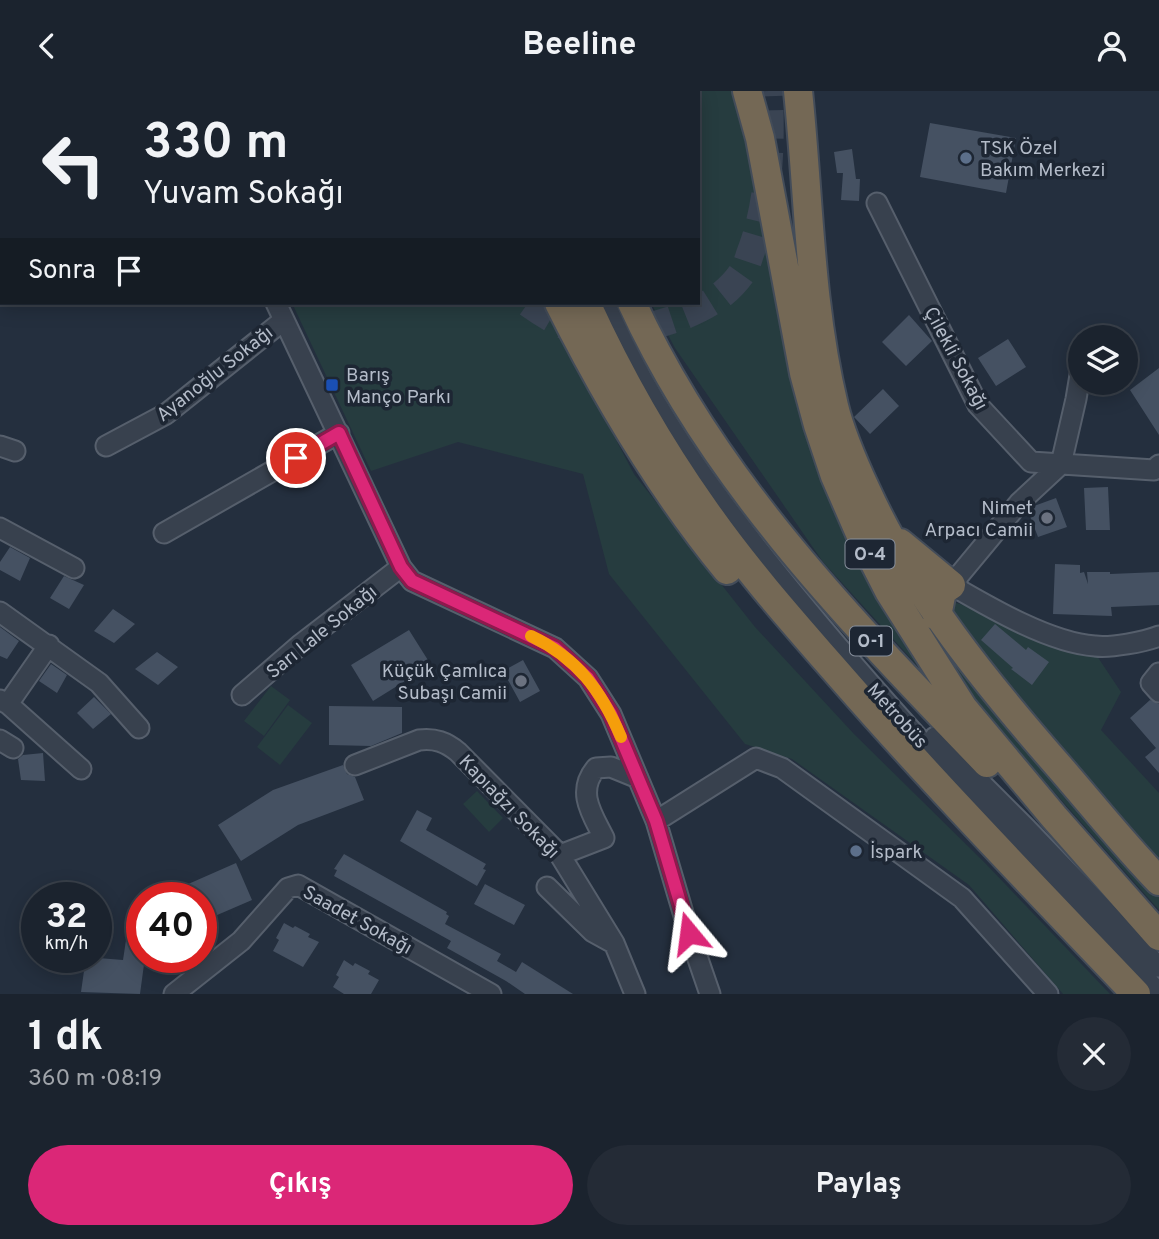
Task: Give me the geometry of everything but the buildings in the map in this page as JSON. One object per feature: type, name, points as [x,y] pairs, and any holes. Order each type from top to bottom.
[{"type":"highway","name":"O-4","points":[[747,91],[760,138],[804,373],[835,476],[861,536],[895,601],[963,708],[1159,936]]},
{"type":"highway","points":[[798,91],[815,288],[825,363],[846,446],[884,529],[937,617],[992,690],[1159,881]]},
{"type":"highway","points":[[560,305],[587,360],[639,448],[691,526],[753,602],[870,711]]},
{"type":"highway","name":"O-1","points":[[587,305],[619,372],[652,430],[704,510],[766,591],[951,801],[1136,994]]},
{"type":"highway","name":"O-1","points":[[633,305],[650,343],[695,420],[765,519],[886,657],[1159,941]]},
{"type":"highway","points":[[884,529],[950,585],[942,591],[937,617]]},
{"type":"street","name":"Çilekli Sokağı","points":[[877,203],[978,405],[1031,462],[1157,472]]},
{"type":"street","name":"Metrobüs","points":[[606,305],[625,346],[665,417],[707,484],[747,537],[885,701],[1013,841],[1159,993]]},
{"type":"street","name":"Metrobüs","points":[[615,305],[633,344],[717,482],[805,593],[911,713],[1159,967]]},
{"type":"street","points":[[280,311],[401,567],[412,581],[555,648],[588,678],[611,714],[656,821],[710,994]]},
{"type":"street","name":"Ayanoğlu Sokağı","points":[[106,446],[166,414],[280,311]]},
{"type":"street","points":[[1076,395],[1061,464],[1019,503],[950,585],[984,604],[1064,639],[1096,647],[1150,640],[1159,636]]},
{"type":"street","points":[[164,533],[339,433]]},
{"type":"street","points":[[0,528],[74,568]]},
{"type":"street","name":"Sarı Lale Sokağı","points":[[242,695],[302,644],[401,567]]},
{"type":"street","points":[[0,612],[99,683],[139,728]]},
{"type":"street","points":[[48,645],[4,702],[81,769]]},
{"type":"street","points":[[1159,673],[1151,683],[1159,692]]},
{"type":"street","name":"Kapıağzı Sokağı","points":[[355,765],[419,740],[429,739],[448,744],[560,855],[614,943],[635,994]]},
{"type":"street","points":[[656,821],[756,758],[782,768],[962,898],[1048,994]]},
{"type":"street","points":[[560,855],[604,838],[587,803],[586,787],[596,768],[611,767],[638,778]]},
{"type":"street","name":"Saadet Sokağı","points":[[174,994],[241,941],[288,888],[298,885],[491,994]]},
{"type":"street","points":[[547,887],[593,932],[614,943]]},
{"type":"green space","points":[[700,91],[737,91],[785,349],[801,415],[935,685],[823,562],[675,348],[652,305],[700,305]]},
{"type":"green space","points":[[293,305],[545,305],[634,474],[755,627],[854,734],[985,863],[1110,994],[1063,994],[969,885],[792,759],[745,744],[609,574],[583,474],[458,442],[371,471]]},
{"type":"green space","points":[[904,586],[1159,891],[1159,910],[985,714]]},
{"type":"green space","points":[[953,602],[1087,641],[1121,692],[1101,730],[1159,793],[1159,869],[949,616]]},
{"type":"green space","points":[[271,686],[290,700],[264,736],[244,721]]},
{"type":"green space","points":[[288,705],[312,723],[280,765],[257,747]]},
{"type":"green space","points":[[477,791],[503,818],[489,832],[463,804]]},
{"type":"tunnel","points":[[531,305],[569,328],[594,335],[634,330],[674,319],[699,309],[723,294],[745,269],[762,215],[769,153],[769,91]]},
{"type":"slow traffic","points":[[531,636],[555,648],[588,678],[611,714],[621,737]]},
{"type":"place","name":"TSK Özel Bakım Merkezi","points":[[966,158]]},
{"type":"place","name":"Barış Manço Parkı","points":[[332,385]]},
{"type":"place","name":"Nimet Arpacı Camii","points":[[1047,518]]},
{"type":"place","name":"Küçük Çamlıca Subaşı Camii","points":[[521,681]]},
{"type":"place","name":"İspark","points":[[856,851]]},
{"type":"route","points":[[296,458],[339,433],[401,567],[412,581],[555,648],[588,678],[611,714],[656,821],[689,933]]}]
